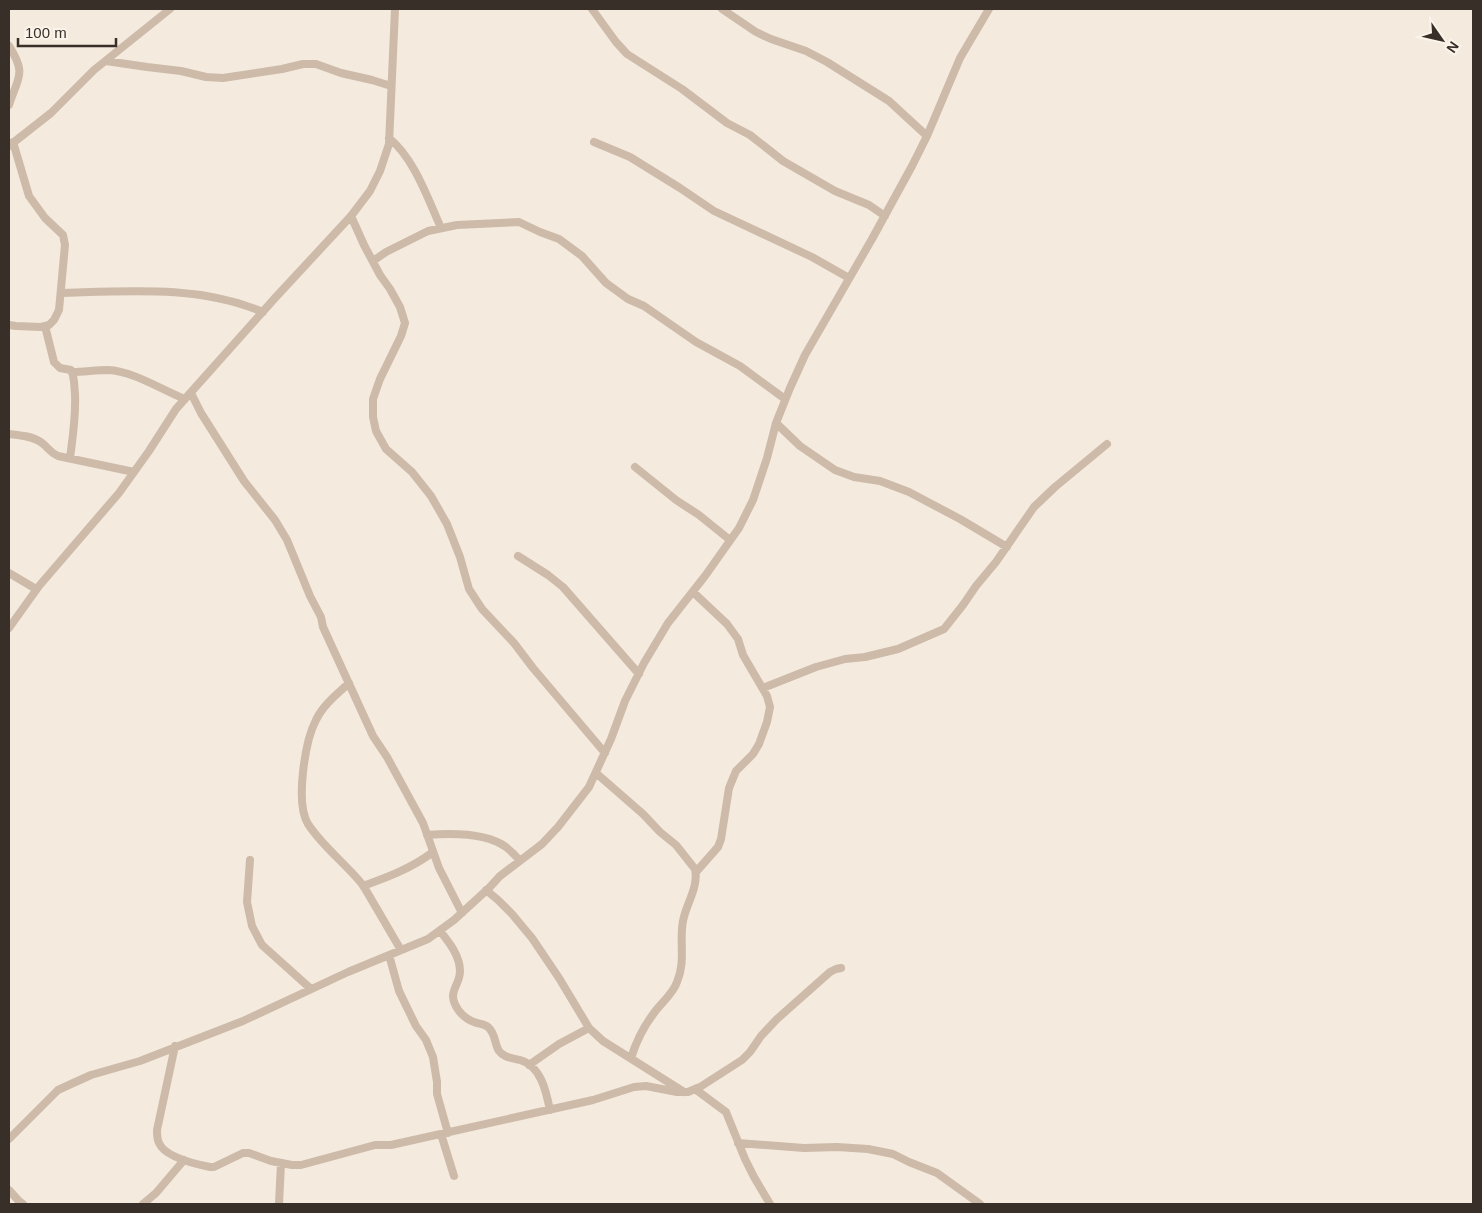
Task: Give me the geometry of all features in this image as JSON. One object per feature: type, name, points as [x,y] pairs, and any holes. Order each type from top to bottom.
[{"type":"street","points":[[9,325],[44,326],[49,325],[54,320],[59,310],[64,239],[29,196],[11,144],[51,113],[106,60],[170,9]]},
{"type":"street","points":[[9,628],[36,589],[113,500],[149,451],[176,409],[351,216],[370,191],[380,171],[389,144],[395,9]]},
{"type":"street","points":[[592,9],[627,54],[682,89],[727,123],[750,135],[783,161],[835,191],[869,205],[885,216]]},
{"type":"street","points":[[722,9],[756,32],[806,51],[827,62],[889,101],[927,136]]},
{"type":"street","points":[[9,1139],[58,1090],[91,1075],[140,1061],[244,1021],[348,972],[428,939],[462,913],[500,876],[542,844],[558,827],[589,788],[626,701],[668,623],[739,528],[753,500],[776,423],[805,355],[885,216],[927,136],[960,58],[990,9]]},
{"type":"street","points":[[9,46],[18,61],[20,72],[17,86],[9,105]]},
{"type":"street","points":[[106,60],[181,71],[206,77],[223,78],[303,64],[316,64],[391,86]]},
{"type":"street","points":[[389,138],[411,162],[441,228]]},
{"type":"street","points":[[594,142],[630,157],[714,211],[812,257],[849,278]]},
{"type":"street","points":[[351,216],[372,261],[400,307],[405,323],[373,399],[373,417],[376,431],[386,449],[412,472],[431,496],[447,524],[460,557],[469,589],[482,609],[514,643],[605,753]]},
{"type":"street","points":[[372,261],[428,231],[456,225],[519,222],[559,239],[582,256],[606,283],[628,299],[644,306],[696,342],[740,366],[785,399]]},
{"type":"street","points":[[61,293],[161,291],[221,298],[263,312]]},
{"type":"street","points":[[44,326],[54,362],[60,368],[68,369],[72,372],[107,370],[121,372],[185,399]]},
{"type":"street","points":[[70,458],[76,409],[72,372]]},
{"type":"street","points":[[191,393],[201,414],[244,482],[275,520],[287,540],[310,596],[321,617],[323,627],[373,736],[392,765],[423,823],[439,868],[462,913]]},
{"type":"street","points":[[776,423],[800,446],[835,470],[854,477],[880,481],[909,492],[1007,547]]},
{"type":"street","points":[[9,434],[22,435],[34,439],[58,456],[134,472]]},
{"type":"street","points":[[763,688],[816,667],[845,659],[865,657],[898,649],[944,628],[1007,547],[1034,507],[1062,480],[1107,444]]},
{"type":"street","points":[[635,467],[730,540]]},
{"type":"street","points":[[518,556],[563,587],[639,674]]},
{"type":"street","points":[[9,573],[36,589]]},
{"type":"street","points":[[692,592],[727,624],[738,639],[743,655],[763,688],[770,707],[759,744],[753,754],[736,772],[729,788],[718,847],[696,872]]},
{"type":"street","points":[[349,683],[327,703],[316,719],[310,736],[304,762],[302,785],[304,813],[307,822],[318,838],[363,886],[402,950]]},
{"type":"street","points":[[596,773],[676,845],[696,872],[694,889],[683,921],[681,935],[682,970],[676,985],[652,1015],[636,1044],[631,1058]]},
{"type":"street","points":[[427,835],[456,834],[485,838],[506,847],[520,861]]},
{"type":"street","points":[[363,886],[403,871],[433,852]]},
{"type":"street","points":[[250,860],[247,902],[252,926],[262,945],[311,989]]},
{"type":"street","points":[[486,890],[503,905],[532,938],[589,1028],[602,1041],[685,1092]]},
{"type":"street","points":[[440,931],[458,957],[460,972],[453,999],[457,1008],[469,1020],[488,1027],[494,1034],[500,1051],[505,1056],[529,1065],[541,1079],[550,1110]]},
{"type":"street","points":[[389,955],[399,991],[416,1026],[426,1040],[433,1057],[437,1094],[454,1176]]},
{"type":"street","points":[[175,1046],[157,1130],[159,1142],[164,1150],[174,1156],[206,1167],[214,1167],[243,1153],[249,1153],[270,1161],[300,1165],[375,1145],[391,1144],[593,1100],[634,1087],[646,1086],[677,1092],[695,1089],[742,1060],[795,1002],[830,972],[841,968]]},
{"type":"street","points":[[529,1065],[559,1044],[589,1028]]},
{"type":"street","points":[[695,1089],[726,1112],[754,1177],[770,1204]]},
{"type":"street","points":[[738,1143],[804,1148],[837,1147],[868,1149],[893,1154],[937,1172],[980,1204]]},
{"type":"street","points":[[143,1204],[156,1193],[184,1160]]},
{"type":"street","points":[[279,1204],[281,1163]]},
{"type":"street","points":[[9,1190],[23,1204]]}]
